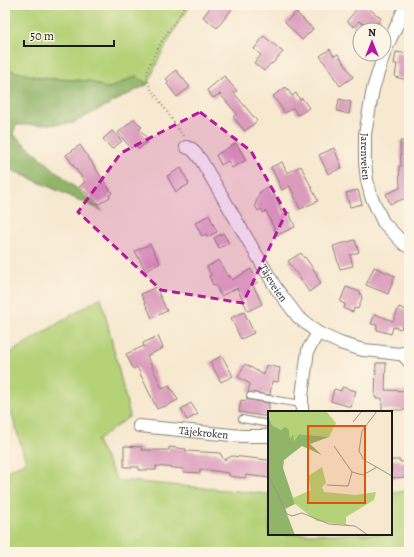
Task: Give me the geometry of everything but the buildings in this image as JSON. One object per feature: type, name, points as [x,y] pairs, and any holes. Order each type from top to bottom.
[{"type":"street","name":"Jarenveien","points":[[392,36],[406,5]]},
{"type":"street","name":"Jarenveien","points":[[381,62],[373,89],[366,134],[365,162],[367,180],[371,196],[383,222],[407,244]]},
{"type":"street","name":"Tåjeveien","points":[[186,147],[192,150],[202,160],[276,288],[298,317],[318,332],[340,343],[363,350],[404,353]]},
{"type":"street","points":[[302,408],[302,396],[308,350],[318,332]]},
{"type":"street","name":"Tåjekroken","points":[[139,426],[242,436],[268,436]]},
{"type":"lane","points":[[404,353],[409,366]]},
{"type":"lane","points":[[250,396],[302,408]]},
{"type":"lane","points":[[242,419],[268,424]]},
{"type":"path","points":[[186,5],[155,54],[146,72],[146,76],[150,87],[184,138],[186,147]]},
{"type":"highlighted area","points":[[200,112],[251,151],[286,213],[243,303],[161,290],[78,212],[121,153]]},
{"type":"green space","points":[[5,5],[191,5],[179,22],[159,58],[148,84],[144,81],[124,81],[110,88],[105,88],[90,81],[41,78],[5,69]]},
{"type":"green space","points":[[5,69],[41,78],[90,81],[105,88],[110,88],[136,76],[148,84],[73,123],[16,125],[13,134],[103,211],[5,167]]},
{"type":"green space","points":[[101,297],[130,416],[97,441],[117,480],[268,494],[268,535],[392,535],[392,494],[409,490],[409,552],[5,552],[5,472],[26,462],[5,391],[5,356]]}]
